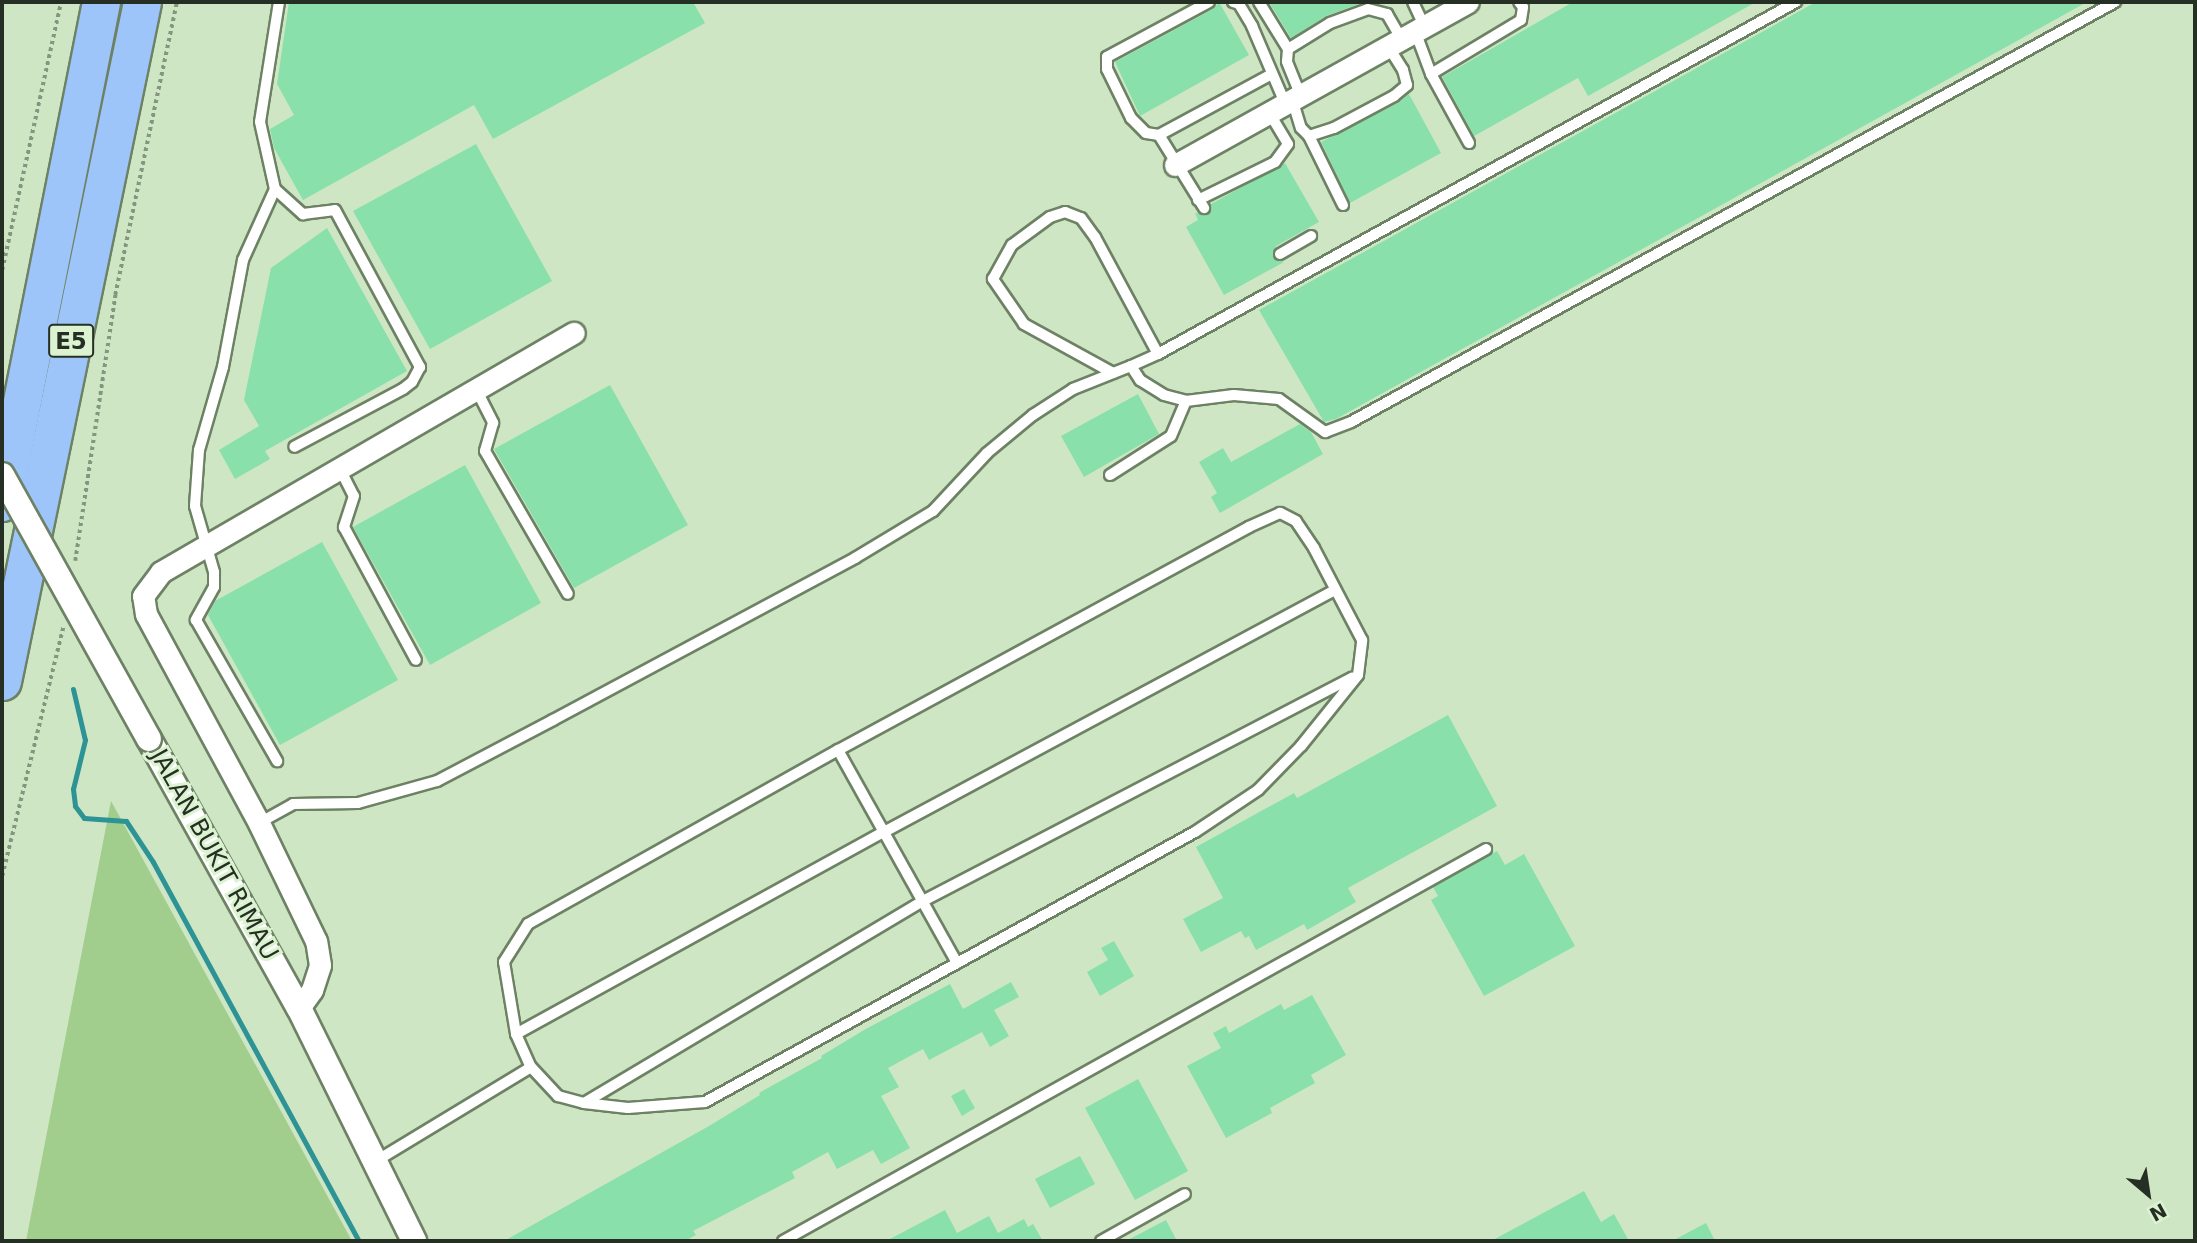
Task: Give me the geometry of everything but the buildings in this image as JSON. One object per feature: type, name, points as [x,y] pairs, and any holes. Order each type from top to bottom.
[{"type":"highway","name":"E5","points":[[2,502],[101,2]]},
{"type":"highway","name":"E5","points":[[2,681],[142,2]]},
{"type":"street","points":[[1175,164],[1468,2]]},
{"type":"street","points":[[299,1008],[312,990],[320,965],[316,942],[259,823],[146,614],[143,596],[160,572],[574,333]]},
{"type":"street","name":"JALAN BUKIT RIMAU","points":[[2,475],[299,1008],[414,1241]]},
{"type":"lane","points":[[279,2],[260,122],[275,189],[303,214],[335,210],[420,367],[412,382],[403,389],[294,447]]},
{"type":"lane","points":[[1209,2],[1107,57],[1107,69],[1131,118],[1146,133],[1159,135],[1272,74]]},
{"type":"lane","points":[[1233,2],[1239,4],[1252,26],[1272,74],[1301,128],[1309,136],[1343,205]]},
{"type":"lane","points":[[1159,135],[1201,204],[1275,162],[1288,144],[1288,49],[1259,2]]},
{"type":"lane","points":[[1309,136],[1334,128],[1394,96],[1407,85],[1403,71],[1413,2]]},
{"type":"lane","points":[[1431,74],[1521,20],[1523,7],[1519,2]]},
{"type":"lane","points":[[259,823],[293,804],[359,803],[437,780],[554,720],[855,558],[933,511],[987,453],[1033,415],[1073,389],[1158,354],[1796,2]]},
{"type":"lane","points":[[1131,366],[1140,380],[1164,395],[1186,401],[1234,395],[1279,399],[1325,432],[1352,422],[2115,2]]},
{"type":"lane","points":[[1288,49],[1330,23],[1368,9],[1387,14],[1407,35],[1469,143]]},
{"type":"lane","points":[[275,189],[243,260],[223,367],[199,450],[195,506],[214,572],[214,587],[196,620],[277,761]]},
{"type":"lane","points":[[1113,373],[1024,324],[992,279],[1012,245],[1049,216],[1065,212],[1081,218],[1095,237],[1158,354]]},
{"type":"lane","points":[[1280,254],[1311,236]]},
{"type":"lane","points":[[477,391],[493,423],[485,451],[568,594]]},
{"type":"lane","points":[[1110,475],[1171,436],[1186,401]]},
{"type":"lane","points":[[340,469],[354,496],[344,527],[416,660]]},
{"type":"lane","points":[[1280,513],[1296,521],[1362,640],[1358,675],[1301,746],[1258,790],[1195,832],[705,1102],[628,1108],[584,1103],[558,1096],[531,1067],[516,1034],[504,962],[528,924],[838,750],[1249,527],[1280,513]]},
{"type":"lane","points":[[516,1034],[884,832],[1335,590]]},
{"type":"lane","points":[[584,1103],[921,902],[1358,675]]},
{"type":"lane","points":[[838,750],[957,963]]},
{"type":"lane","points":[[783,1241],[1486,849]]},
{"type":"lane","points":[[376,1161],[531,1067]]},
{"type":"lane","points":[[1101,1241],[1185,1194]]},
{"type":"path","points":[[2,270],[61,2]]},
{"type":"path","points":[[73,570],[115,295],[177,2]]},
{"type":"path","points":[[2,876],[64,621]]},
{"type":"green space","points":[[111,801],[352,1241],[26,1241]]},
{"type":"waterway","points":[[73,689],[85,740],[73,789],[75,806],[84,818],[126,821],[153,862],[359,1241]]}]
